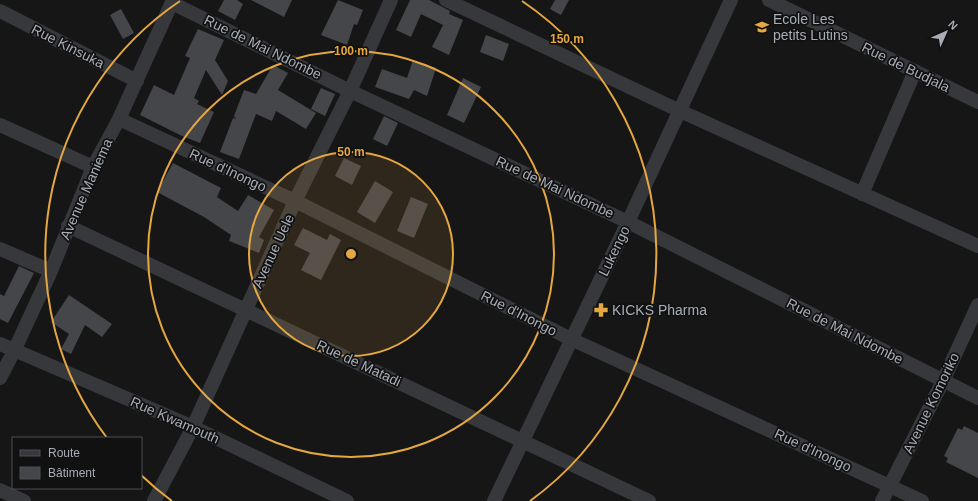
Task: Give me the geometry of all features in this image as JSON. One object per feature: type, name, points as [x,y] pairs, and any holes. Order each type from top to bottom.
[{"type":"street","name":"Avenue Uele","points":[[154,501],[193,427],[295,201],[350,91],[391,0]]},
{"type":"street","points":[[446,0],[680,111],[978,246]]},
{"type":"street","name":"Lukengo","points":[[494,501],[628,222],[731,0]]},
{"type":"street","name":"Rue de Budjala","points":[[769,0],[978,102]]},
{"type":"street","name":"Rue de Mai Ndombe","points":[[173,1],[350,91],[628,222],[978,398]]},
{"type":"street","name":"Avenue Maniema","points":[[0,378],[51,271],[93,167],[137,81],[173,1]]},
{"type":"street","name":"Rue Kinsuka","points":[[0,11],[137,81]]},
{"type":"street","points":[[862,194],[915,71]]},
{"type":"street","name":"Rue d'Inongo","points":[[118,119],[295,201],[571,339],[922,501]]},
{"type":"street","points":[[0,125],[93,167]]},
{"type":"street","name":"Rue de Matadi","points":[[68,226],[649,501]]},
{"type":"street","points":[[0,249],[51,271]]},
{"type":"street","name":"Avenue Komoriko","points":[[882,501],[943,381],[978,304]]},
{"type":"street","name":"Rue Kwamouth","points":[[0,344],[193,427],[347,501]]},
{"type":"street","points":[[0,490],[24,501]]},
{"type":"building","points":[[224,0],[237,0],[243,4],[235,20],[218,11]]},
{"type":"building","points":[[251,0],[292,0],[284,17]]},
{"type":"building","points":[[338,0],[363,10],[357,25],[354,24],[347,45],[321,35]]},
{"type":"building","points":[[410,0],[429,0],[450,11],[449,14],[463,20],[449,55],[432,47],[443,25],[421,14],[411,37],[396,30]]},
{"type":"building","points":[[555,0],[569,0],[561,15],[550,9]]},
{"type":"building","points":[[121,9],[134,33],[123,39],[110,15]]},
{"type":"building","points":[[198,29],[224,40],[215,60],[228,81],[222,95],[206,70],[194,98],[199,101],[197,104],[214,112],[200,143],[182,136],[140,115],[154,85],[174,95],[190,58],[185,56]]},
{"type":"building","points":[[486,35],[509,44],[503,61],[480,52]]},
{"type":"building","points":[[413,60],[436,68],[427,96],[414,90],[409,99],[375,87],[382,69],[407,78]]},
{"type":"building","points":[[273,65],[288,73],[278,90],[316,113],[306,129],[276,111],[272,121],[256,114],[239,159],[220,152],[233,118],[236,119],[234,116],[244,90],[256,94]]},
{"type":"building","points":[[463,78],[481,87],[464,123],[447,115]]},
{"type":"building","points":[[321,88],[335,94],[325,116],[311,109]]},
{"type":"building","points":[[384,116],[398,123],[387,146],[373,139]]},
{"type":"building","points":[[344,158],[361,166],[352,185],[335,176]]},
{"type":"building","points":[[173,163],[221,188],[217,197],[238,211],[248,195],[274,210],[259,237],[264,240],[259,253],[229,241],[231,235],[204,217],[157,192]]},
{"type":"building","points":[[375,181],[393,192],[375,223],[357,212]]},
{"type":"building","points":[[411,197],[428,204],[414,238],[397,231]]},
{"type":"building","points":[[303,228],[327,240],[330,234],[341,240],[321,280],[301,270],[310,253],[294,245]]},
{"type":"building","points":[[19,266],[34,273],[8,323],[0,319],[0,294],[4,296]]},
{"type":"building","points":[[69,295],[112,324],[102,337],[85,325],[71,354],[61,349],[69,334],[51,322]]},
{"type":"building","points":[[964,426],[978,433],[978,478],[946,462],[948,458],[944,456],[958,428],[962,430]]},
{"type":"place","name":"Ecole Les petits Lutins","points":[[762,27]]},
{"type":"place","name":"KICKS Pharma","points":[[601,310]]}]
